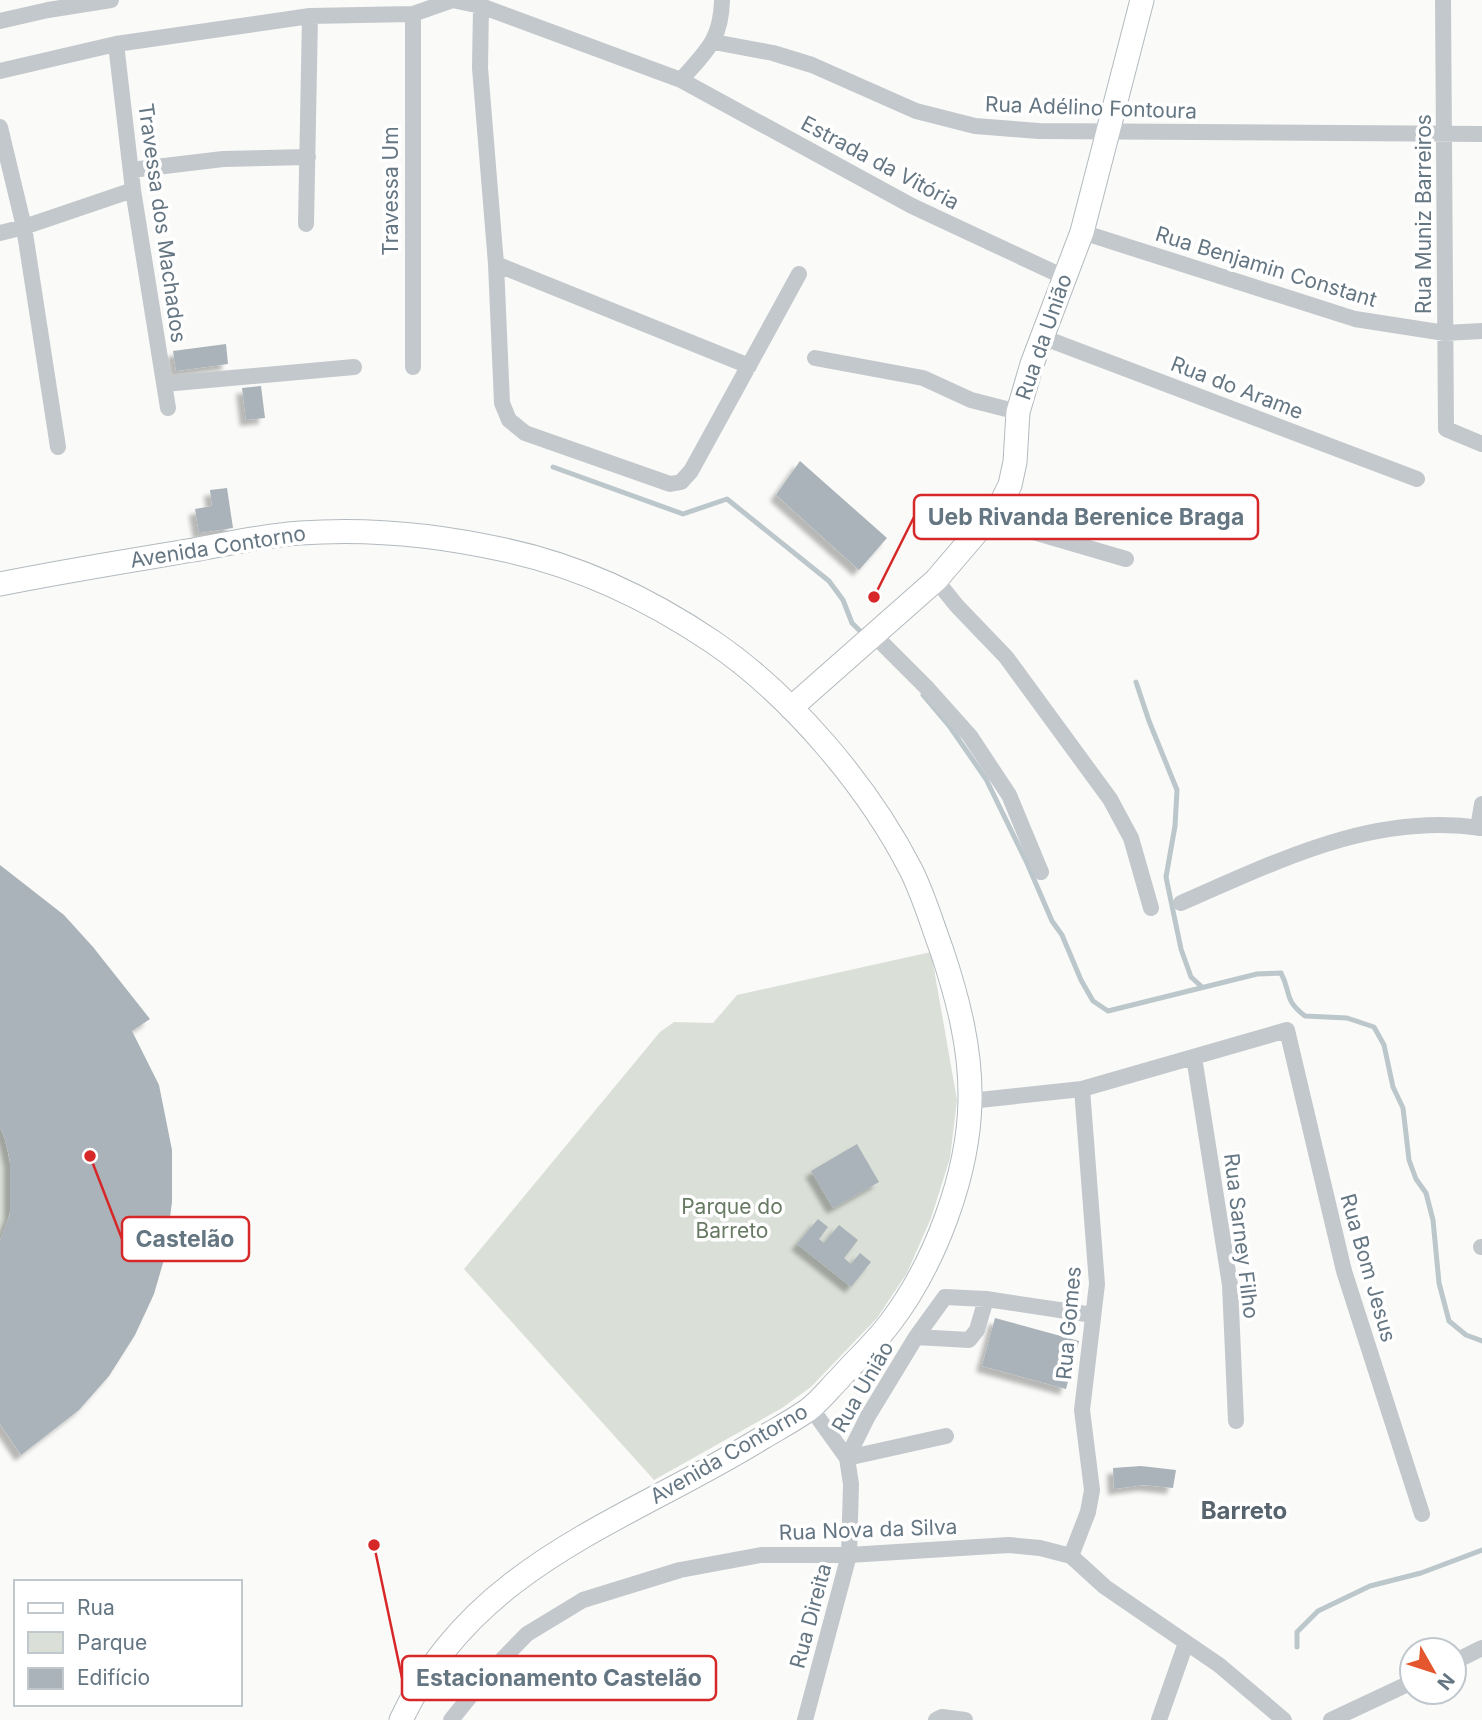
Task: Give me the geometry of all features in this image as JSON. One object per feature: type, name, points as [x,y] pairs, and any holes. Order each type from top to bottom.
[{"type":"street","points":[[0,21],[111,0]]},
{"type":"street","name":"Estrada da Vitória","points":[[0,71],[116,44],[310,16],[413,14],[453,0],[481,6],[681,80],[912,206],[1064,277]]},
{"type":"street","points":[[681,80],[714,42],[721,17],[722,0]]},
{"type":"street","name":"Rua da União","points":[[791,708],[936,580],[1000,505],[1010,485],[1015,462],[1018,412],[1042,337],[1082,232],[1142,0]]},
{"type":"street","name":"Rua Muniz Barreiros","points":[[1443,0],[1446,429],[1482,444]]},
{"type":"street","points":[[481,6],[480,68],[505,412],[515,427],[559,446],[670,484],[681,482],[691,471],[799,274]]},
{"type":"street","name":"Travessa Um","points":[[413,14],[413,368]]},
{"type":"street","points":[[306,224],[310,16]]},
{"type":"street","name":"Rua Adélino Fontoura","points":[[714,42],[773,53],[812,65],[916,111],[975,126],[1039,131],[1482,134]]},
{"type":"street","name":"Travessa dos Machados","points":[[116,44],[133,190],[168,408]]},
{"type":"street","points":[[0,127],[24,227],[58,447]]},
{"type":"street","points":[[131,170],[223,159],[308,157]]},
{"type":"street","points":[[0,233],[133,190]]},
{"type":"street","name":"Rua Benjamin Constant","points":[[1082,232],[1355,319],[1445,333],[1482,331]]},
{"type":"street","points":[[496,264],[749,366]]},
{"type":"street","name":"Rua do Arame","points":[[1042,337],[1418,479]]},
{"type":"street","points":[[815,358],[923,378],[971,400],[1018,412]]},
{"type":"street","points":[[163,383],[354,367]]},
{"type":"street","points":[[989,519],[1126,559]]},
{"type":"street","name":"Avenida Contorno","points":[[0,584],[297,533],[405,532],[504,550],[591,576],[665,613],[715,643],[758,677],[791,708],[861,790],[885,824],[913,875],[958,997],[967,1047],[970,1101],[964,1154],[956,1185],[930,1255],[890,1322],[811,1408],[719,1464],[554,1553],[511,1582],[459,1631],[436,1660],[401,1720]]},
{"type":"street","points":[[936,580],[1006,657],[1110,799],[1131,838],[1151,908]]},
{"type":"street","points":[[869,640],[928,689],[970,736],[1009,795],[1041,872]]},
{"type":"street","points":[[1181,903],[1290,855],[1341,838],[1421,824],[1480,828],[1482,804]]},
{"type":"street","name":"Rua Bom Jesus","points":[[1194,1057],[1287,1030],[1344,1271],[1423,1514]]},
{"type":"street","points":[[970,1101],[1082,1090],[1194,1057]]},
{"type":"street","name":"Rua Sarney Filho","points":[[1194,1057],[1230,1285],[1236,1421]]},
{"type":"street","name":"Rua Gomes","points":[[1070,1556],[1088,1512],[1092,1490],[1082,1410],[1094,1315],[1097,1261],[1082,1090]]},
{"type":"street","name":"Rua União","points":[[847,1458],[868,1416],[916,1337],[945,1297],[986,1299],[1094,1315]]},
{"type":"street","name":"Rua União","points":[[916,1337],[969,1339],[977,1330],[986,1299]]},
{"type":"street","name":"Rua Direita","points":[[805,1720],[849,1555],[851,1484],[847,1458],[811,1408]]},
{"type":"street","points":[[847,1458],[946,1436]]},
{"type":"street","name":"Rua Nova da Silva","points":[[451,1720],[489,1673],[527,1634],[583,1600],[680,1570],[761,1555],[849,1555],[1009,1545],[1040,1548],[1070,1556],[1105,1587],[1219,1665],[1284,1720]]},
{"type":"street","points":[[1159,1720],[1186,1643]]},
{"type":"street","points":[[1332,1720],[1398,1689]]},
{"type":"street","points":[[936,1720],[942,1717],[965,1720]]},
{"type":"green space","name":"Parque do Barreto","points":[[931,952],[957,1100],[950,1158],[931,1218],[907,1273],[877,1318],[811,1387],[782,1408],[654,1480],[464,1269],[660,1032],[674,1022],[713,1023],[737,995]]},
{"type":"green space","points":[[0,1127],[11,1170],[11,1194],[8,1218],[0,1241]]},
{"type":"building","points":[[226,344],[228,364],[176,371],[173,351]]},
{"type":"building","points":[[261,386],[265,418],[246,420],[242,388]]},
{"type":"building","points":[[800,461],[887,538],[859,570],[776,495]]},
{"type":"building","points":[[227,488],[233,528],[199,533],[195,509],[212,506],[210,490]]},
{"type":"building","points":[[0,865],[64,915],[150,1019],[132,1031],[159,1085],[172,1150],[172,1202],[165,1256],[154,1294],[135,1335],[109,1376],[79,1410],[21,1455],[0,1424],[0,1241],[10,1214],[10,1161],[0,1127]]},
{"type":"building","points":[[857,1144],[879,1182],[833,1208],[811,1171]]},
{"type":"building","points":[[818,1219],[828,1227],[819,1239],[824,1243],[839,1225],[858,1240],[844,1258],[851,1264],[860,1253],[871,1262],[851,1287],[797,1244]]},
{"type":"building","points":[[995,1318],[1079,1341],[1066,1389],[982,1366]]},
{"type":"building","points":[[1141,1466],[1176,1470],[1173,1488],[1144,1485],[1114,1489],[1113,1468]]},
{"type":"waterway","points":[[553,467],[683,514],[727,499],[829,581],[843,600],[852,623],[864,635]]},
{"type":"waterway","points":[[1136,682],[1177,790],[1175,826],[1166,877],[1181,949],[1191,977],[1202,987]]},
{"type":"waterway","points":[[923,695],[950,727],[986,779],[1052,921],[1062,935],[1093,1001],[1108,1011],[1257,974],[1281,973],[1291,1000],[1305,1016],[1347,1018],[1374,1027],[1384,1045],[1393,1087],[1403,1108],[1409,1160],[1416,1179],[1426,1193],[1433,1220],[1439,1283],[1449,1321],[1466,1335],[1482,1341]]},
{"type":"waterway","points":[[1297,1647],[1297,1632],[1318,1611],[1370,1586],[1421,1573],[1482,1550]]},
{"type":"place","name":"Ueb Rivanda Berenice Braga","points":[[874,597]]},
{"type":"place","name":"Castelão","points":[[90,1156]]},
{"type":"place","name":"Estacionamento Castelão","points":[[374,1545]]},
{"type":"district","name":"Barreto","points":[[1244,1511]]}]
